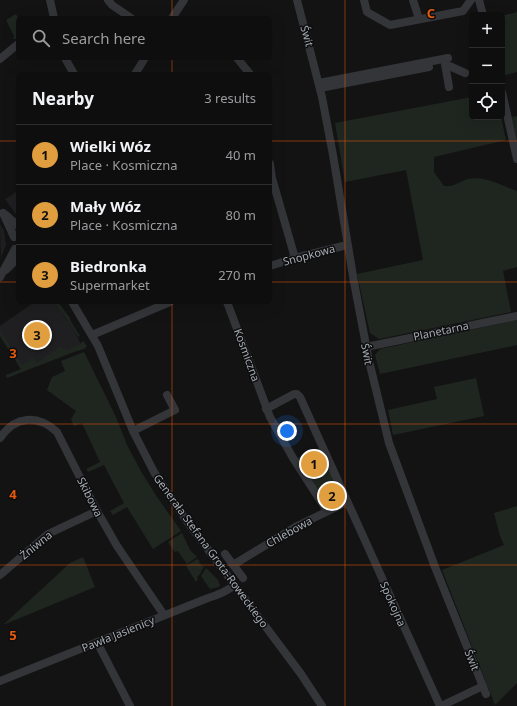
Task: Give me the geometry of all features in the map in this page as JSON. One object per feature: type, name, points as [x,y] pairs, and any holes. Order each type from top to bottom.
[{"type":"street","points":[[50,0],[53,16]]},
{"type":"street","points":[[108,0],[112,5],[129,16]]},
{"type":"street","points":[[176,16],[184,0]]},
{"type":"street","name":"Świt","points":[[298,0],[320,85],[366,347],[389,443],[435,567],[485,690]]},
{"type":"street","points":[[364,0],[367,12],[390,25],[463,11],[471,0]]},
{"type":"street","points":[[413,0],[419,19]]},
{"type":"street","points":[[479,0],[481,12]]},
{"type":"street","points":[[0,59],[16,46]]},
{"type":"street","points":[[66,60],[73,72]]},
{"type":"street","points":[[136,72],[144,60]]},
{"type":"street","points":[[239,60],[248,72]]},
{"type":"street","points":[[320,85],[446,61],[465,73]]},
{"type":"street","points":[[446,61],[449,86]]},
{"type":"street","points":[[505,105],[517,158]]},
{"type":"street","points":[[272,178],[295,258]]},
{"type":"street","points":[[2,210],[16,224]]},
{"type":"street","points":[[1,276],[16,250],[13,242],[16,235],[2,210]]},
{"type":"street","name":"Snopkowa","points":[[272,265],[347,245]]},
{"type":"street","points":[[1,276],[16,260]]},
{"type":"street","name":"Generała Stefana Grota-Roweckiego","points":[[73,304],[92,335],[110,372],[133,431],[164,489],[301,674],[322,706]]},
{"type":"street","points":[[92,335],[165,304]]},
{"type":"street","name":"Kosmiczna","points":[[228,304],[266,408],[292,458],[327,511]]},
{"type":"street","name":"Planetarna","points":[[366,347],[517,316]]},
{"type":"street","points":[[266,408],[294,394],[297,394],[300,397],[347,502]]},
{"type":"street","points":[[133,431],[175,410],[167,395]]},
{"type":"street","name":"Skibowa","points":[[0,438],[6,430],[13,425],[28,420],[43,422],[57,432],[97,511],[117,546],[164,615]]},
{"type":"street","name":"Spokojna","points":[[347,502],[440,706],[485,690]]},
{"type":"street","name":"Chlebowa","points":[[233,565],[298,526],[347,502]]},
{"type":"street","name":"Żniwna","points":[[0,575],[48,534],[97,511]]},
{"type":"street","points":[[225,554],[242,578]]},
{"type":"street","name":"Pawła Jasienicy","points":[[0,681],[217,595],[235,585]]},
{"type":"street","points":[[97,642],[130,706]]},
{"type":"shaded area","points":[[517,12],[517,72],[505,75],[505,48],[505,15]]},
{"type":"shaded area","points":[[16,14],[16,39],[13,39],[14,36],[6,20]]},
{"type":"shaded area","points":[[469,98],[469,120],[502,120],[506,140],[434,157],[434,172],[444,186],[454,185],[468,179],[480,178],[517,191],[517,267],[503,271],[511,312],[379,339],[370,333],[357,274],[423,260],[406,170],[345,182],[335,123]]},
{"type":"shaded area","points":[[517,116],[517,140],[512,117]]},
{"type":"shaded area","points":[[16,192],[16,214],[5,199]]},
{"type":"shaded area","points":[[0,224],[4,231],[6,245],[1,258]]},
{"type":"shaded area","points":[[32,304],[55,304],[71,325],[82,346],[21,369],[0,336],[0,326]]},
{"type":"shaded area","points":[[55,304],[60,304],[70,318],[80,336],[78,337]]},
{"type":"shaded area","points":[[517,320],[517,345],[380,374],[375,355],[380,349]]},
{"type":"shaded area","points":[[0,330],[22,365],[33,358],[37,363],[60,347],[67,350],[81,344],[83,341],[87,346],[84,349],[7,378],[6,375],[21,369],[0,336]]},
{"type":"shaded area","points":[[84,352],[116,417],[127,445],[142,473],[181,531],[153,549],[127,507],[113,515],[110,511],[124,503],[104,465],[88,472],[86,469],[100,462],[82,423],[74,426],[71,419],[76,411],[47,390],[52,377],[65,371],[61,361]]},
{"type":"shaded area","points":[[476,378],[484,416],[393,435],[388,410],[437,399],[434,387]]},
{"type":"shaded area","points":[[320,448],[342,498],[341,501],[332,505],[326,503],[297,458]]},
{"type":"shaded area","points":[[517,506],[517,683],[495,705],[442,570],[504,545],[494,513]]},
{"type":"shaded area","points":[[182,533],[190,550],[197,557],[187,564],[178,551],[175,552],[168,542]]},
{"type":"shaded area","points":[[83,557],[95,587],[3,625],[70,563]]},
{"type":"shaded area","points":[[197,559],[200,561],[199,562],[202,566],[204,566],[197,577],[198,579],[196,582],[186,566]]},
{"type":"shaded area","points":[[206,568],[218,580],[220,585],[219,587],[210,589],[201,576]]},
{"type":"place","name":"Biedronka","points":[[37,335]]},
{"type":"place","name":"Wielki Wóz","points":[[314,464]]},
{"type":"place","name":"Mały Wóz","points":[[332,496]]}]
